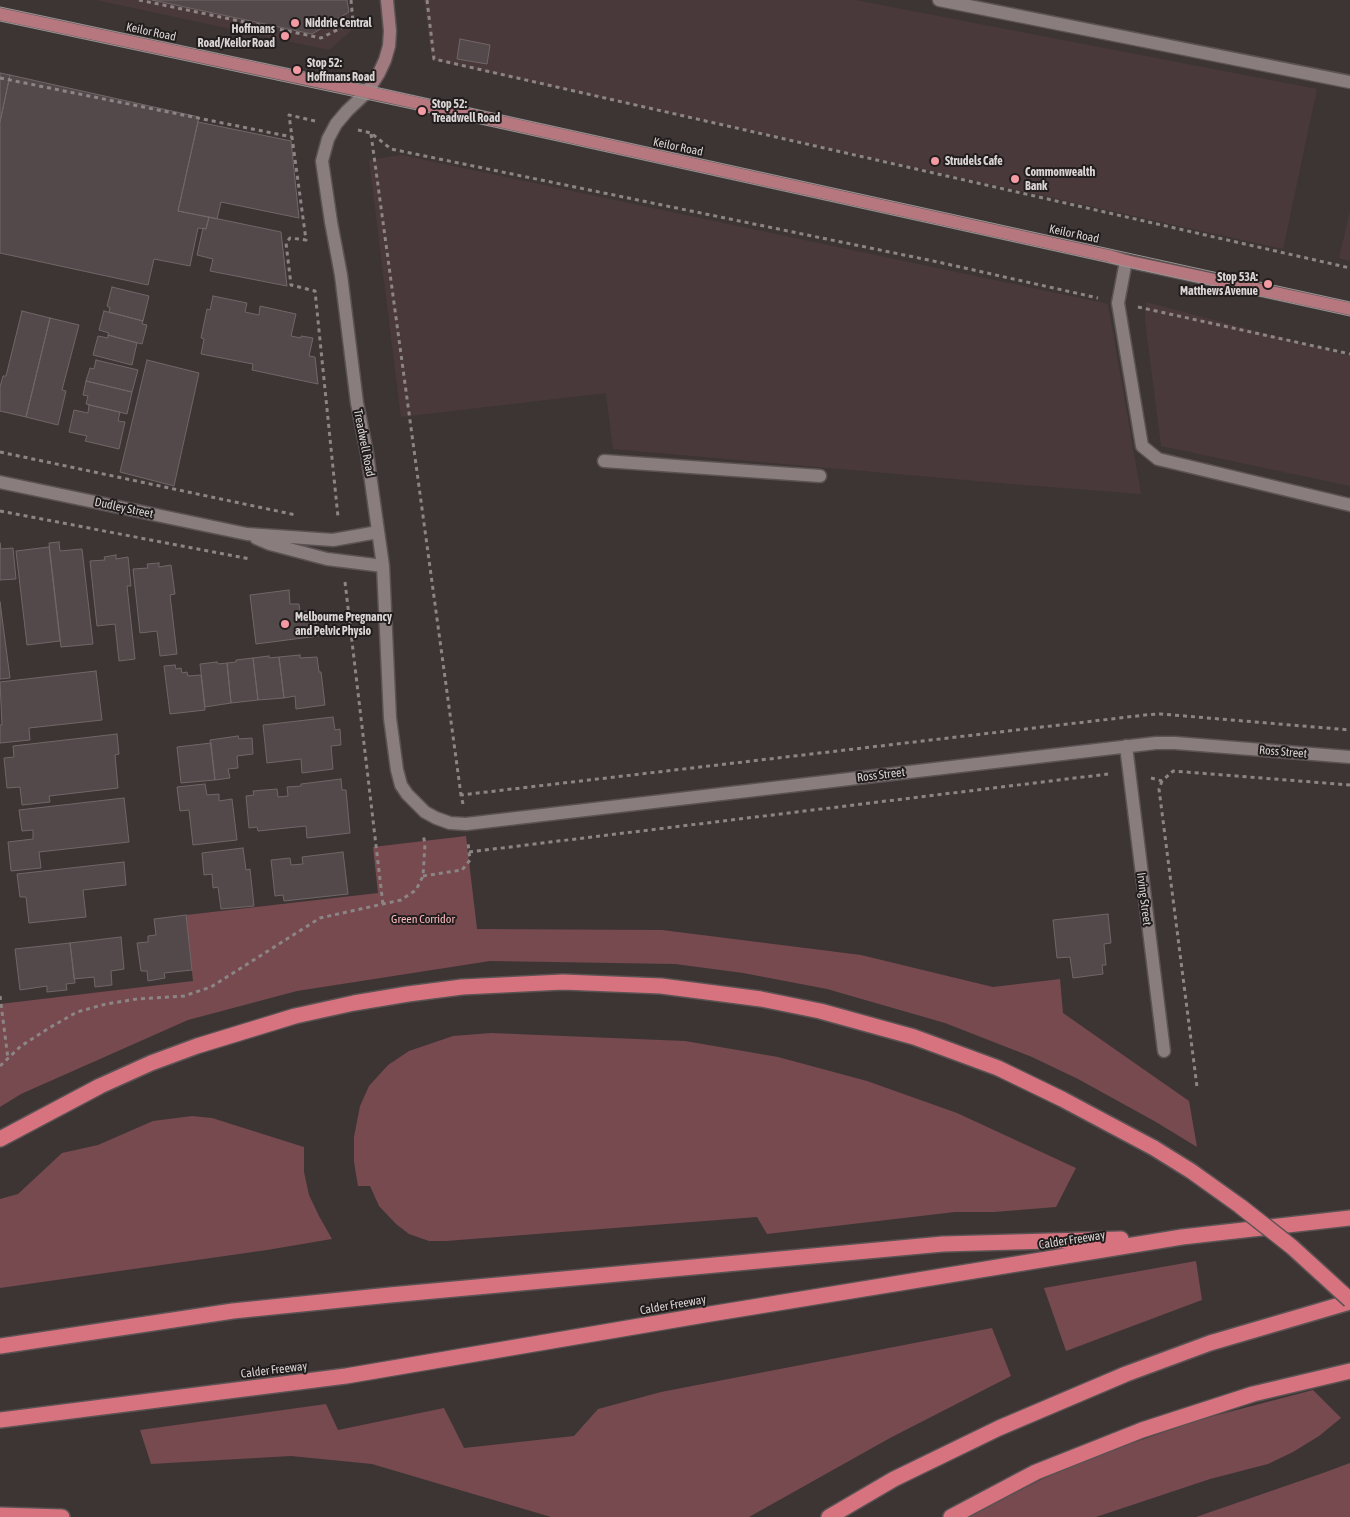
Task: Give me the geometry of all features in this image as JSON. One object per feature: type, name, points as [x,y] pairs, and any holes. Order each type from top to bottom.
[{"type":"highway","points":[[0,1139],[100,1086],[151,1063],[197,1046],[295,1016],[354,1003],[462,987],[563,982],[662,986],[761,999],[820,1011],[914,1037],[998,1068],[1062,1099],[1154,1148],[1191,1171],[1292,1247],[1350,1301]]},
{"type":"highway","name":"Calder Freeway","points":[[0,1420],[346,1376],[1182,1237],[1350,1218]]},
{"type":"highway","points":[[0,1346],[233,1311],[390,1294],[943,1244],[1182,1237]]},
{"type":"highway","points":[[829,1517],[894,1479],[999,1428],[1126,1374],[1210,1343],[1350,1301]]},
{"type":"highway","points":[[951,1517],[1036,1472],[1142,1430],[1253,1394],[1350,1371]]},
{"type":"highway","points":[[0,1515],[62,1517]]},
{"type":"main road","points":[[367,92],[379,73],[389,46],[390,31],[387,0]]},
{"type":"main road","name":"Keilor Road","points":[[0,14],[367,92],[1350,310]]},
{"type":"street","points":[[939,0],[1350,82]]},
{"type":"street","name":"Treadwell Road","points":[[367,92],[336,124],[328,139],[322,160],[341,275],[357,403],[367,453],[383,566],[390,718],[397,770],[401,785],[416,805]]},
{"type":"street","points":[[1126,261],[1118,303],[1142,446],[1158,459],[1350,505]]},
{"type":"street","points":[[604,461],[820,476]]},
{"type":"street","name":"Dudley Street","points":[[0,482],[247,534],[333,540],[378,532]]},
{"type":"street","name":"Dudley Street","points":[[247,534],[270,544],[343,562],[383,566]]},
{"type":"street","name":"Ross Street","points":[[416,805],[436,818],[450,823],[466,824],[1126,746],[1175,743],[1350,757]]},
{"type":"street","name":"Irving Street","points":[[1126,746],[1164,1051]]},
{"type":"path","points":[[139,0],[321,38],[354,22],[351,0]]},
{"type":"path","points":[[427,0],[434,59],[1350,268]]},
{"type":"path","points":[[0,78],[292,137]]},
{"type":"path","points":[[340,539],[330,522],[338,517],[315,291],[292,285],[286,243],[290,238],[306,240],[289,116],[336,124],[371,133],[391,149],[938,262],[1350,354]]},
{"type":"path","points":[[371,133],[470,860],[462,870],[423,876]]},
{"type":"path","points":[[0,452],[301,516]]},
{"type":"path","points":[[0,511],[257,561]]},
{"type":"path","points":[[343,562],[383,905]]},
{"type":"path","points":[[461,795],[1145,715],[1161,714],[1350,730]]},
{"type":"path","points":[[469,852],[1128,772],[1162,781]]},
{"type":"path","points":[[1197,1087],[1159,789],[1162,781],[1173,772],[1350,785]]},
{"type":"path","points":[[0,1066],[21,1046],[77,1012],[106,1004],[137,999],[184,996],[211,987],[320,918],[339,912],[383,905],[400,900],[416,890],[423,876],[425,844],[416,805]]},
{"type":"path","points":[[0,996],[8,1059]]},
{"type":"shaded area","points":[[96,0],[347,0],[351,31],[329,50]]},
{"type":"shaded area","points":[[424,0],[855,0],[1317,89],[1283,249],[432,60]]},
{"type":"shaded area","points":[[401,155],[1108,304],[1141,494],[613,449],[606,393],[401,417],[369,160]]},
{"type":"shaded area","points":[[1350,211],[1350,261],[1339,258]]},
{"type":"shaded area","points":[[1146,302],[1350,356],[1350,486],[1161,446],[1145,321]]},
{"type":"green space","name":"Green Corridor","points":[[466,836],[477,929],[662,930],[861,955],[993,987],[1060,979],[1063,1013],[1189,1101],[1197,1147],[1078,1079],[1032,1057],[945,1023],[827,989],[743,973],[675,964],[490,961],[297,991],[188,1020],[21,1094],[0,1107],[0,1004],[193,981],[186,915],[378,893],[373,847]]},
{"type":"green space","points":[[491,1033],[685,1041],[778,1057],[867,1081],[957,1113],[1076,1168],[1056,1207],[994,1212],[955,1212],[767,1234],[757,1217],[446,1241],[429,1241],[409,1234],[396,1224],[379,1206],[370,1186],[358,1186],[354,1162],[354,1137],[360,1106],[369,1086],[388,1065],[409,1051],[453,1036]]},
{"type":"green space","points":[[192,1116],[212,1118],[304,1147],[304,1172],[309,1195],[332,1239],[0,1288],[0,1199],[18,1194],[62,1153],[98,1145],[153,1121]]},
{"type":"green space","points":[[1196,1261],[1202,1300],[1066,1351],[1044,1288]]},
{"type":"green space","points":[[992,1328],[1011,1376],[890,1438],[749,1517],[551,1517],[372,1464],[291,1456],[151,1464],[140,1430],[326,1404],[338,1430],[444,1408],[464,1448],[574,1436],[598,1409],[661,1392]]},
{"type":"green space","points":[[1313,1390],[1341,1418],[1319,1436],[1293,1452],[1268,1464],[1210,1479],[1096,1517],[968,1517],[1072,1464],[1202,1419]]},
{"type":"green space","points":[[1350,1463],[1350,1517],[1196,1517],[1323,1473]]},
{"type":"building","name":"Niddrie Central","points":[[152,0],[347,0],[349,12],[312,34]]},
{"type":"building","points":[[460,39],[490,45],[487,64],[457,59]]},
{"type":"building","points":[[0,73],[10,75],[0,122]]},
{"type":"building","points":[[10,75],[199,117],[178,211],[209,217],[206,229],[198,228],[190,266],[154,259],[148,285],[0,253],[0,122]]},
{"type":"building","points":[[198,122],[291,141],[299,218],[221,202],[217,219],[178,211]]},
{"type":"building","points":[[209,217],[281,232],[287,286],[210,271],[213,259],[197,255],[203,228],[206,229]]},
{"type":"building","points":[[112,287],[149,296],[143,321],[109,312],[110,308],[107,306]]},
{"type":"building","points":[[213,296],[247,303],[245,312],[259,315],[260,306],[296,314],[291,336],[313,338],[309,356],[315,357],[318,384],[252,370],[253,364],[201,354],[204,339],[201,338],[207,309],[210,310]]},
{"type":"building","points":[[22,311],[50,318],[26,417],[0,411],[0,387],[3,376],[6,376]]},
{"type":"building","points":[[104,311],[143,321],[142,324],[147,325],[142,344],[108,335],[109,333],[99,330]]},
{"type":"building","points":[[50,318],[79,325],[62,390],[66,391],[58,425],[26,417]]},
{"type":"building","points":[[108,335],[137,343],[132,365],[93,355],[98,336],[108,338]]},
{"type":"building","points":[[96,360],[138,370],[132,392],[86,381],[90,368],[94,369]]},
{"type":"building","points":[[147,360],[199,373],[174,486],[120,472]]},
{"type":"building","points":[[86,381],[132,392],[127,414],[86,404],[88,396],[83,395]]},
{"type":"building","points":[[89,405],[120,412],[118,421],[125,422],[119,449],[85,441],[87,436],[69,432],[74,410],[88,413]]},
{"type":"building","points":[[59,542],[60,551],[82,549],[93,644],[61,647],[49,543]]},
{"type":"building","points":[[0,543],[1,549],[13,548],[16,579],[0,580]]},
{"type":"building","points":[[49,547],[60,641],[27,645],[16,551]]},
{"type":"building","points":[[116,555],[116,559],[128,557],[131,586],[127,586],[135,659],[119,661],[115,624],[97,626],[90,561],[105,560],[104,557]]},
{"type":"building","points":[[159,563],[159,567],[171,565],[175,594],[170,595],[177,654],[160,656],[157,631],[140,633],[133,569],[148,568],[147,564]]},
{"type":"building","name":"Melbourne Pregnancy and Pelvic Physio","points":[[289,590],[290,604],[299,604],[300,612],[315,610],[318,636],[256,644],[250,595]]},
{"type":"building","points":[[0,602],[10,678],[0,679]]},
{"type":"building","points":[[300,655],[300,658],[317,657],[325,705],[296,709],[295,696],[284,698],[279,657]]},
{"type":"building","points":[[269,656],[269,658],[279,657],[284,698],[258,700],[253,658]]},
{"type":"building","points":[[253,658],[258,700],[231,703],[227,663]]},
{"type":"building","points":[[217,662],[218,664],[227,663],[231,703],[205,707],[200,664]]},
{"type":"building","points":[[175,665],[176,669],[181,668],[182,673],[187,672],[188,676],[201,675],[205,710],[170,714],[164,666]]},
{"type":"building","points":[[96,671],[102,720],[29,728],[30,740],[0,743],[0,725],[2,725],[0,682]]},
{"type":"building","points":[[333,717],[335,730],[340,729],[341,745],[331,746],[333,769],[302,773],[301,759],[267,763],[263,725]]},
{"type":"building","points":[[117,734],[119,754],[115,755],[118,788],[49,796],[50,802],[22,805],[20,787],[7,788],[4,758],[14,757],[13,746]]},
{"type":"building","points":[[238,736],[239,739],[252,738],[253,754],[237,756],[238,768],[228,769],[230,778],[215,780],[210,740]]},
{"type":"building","points":[[211,743],[215,780],[181,783],[177,747]]},
{"type":"building","points":[[341,779],[342,790],[346,790],[350,833],[307,838],[306,826],[258,831],[257,827],[249,828],[246,796],[254,795],[253,791],[277,789],[278,797],[288,796],[287,787]]},
{"type":"building","points":[[205,784],[207,795],[219,794],[219,801],[232,799],[237,840],[193,845],[189,810],[180,811],[177,787]]},
{"type":"building","points":[[124,798],[129,842],[39,852],[41,868],[11,871],[8,842],[33,839],[33,830],[22,831],[19,810]]},
{"type":"building","points":[[243,848],[246,870],[250,869],[254,906],[221,909],[218,887],[213,888],[212,874],[204,875],[202,853]]},
{"type":"building","points":[[343,852],[348,894],[284,901],[283,895],[275,896],[271,860],[290,858],[291,865],[303,864],[302,857]]},
{"type":"building","points":[[124,862],[126,885],[83,890],[86,917],[29,923],[26,897],[20,897],[17,874]]},
{"type":"building","points":[[1108,914],[1111,943],[1104,944],[1106,965],[1102,965],[1103,974],[1073,978],[1070,957],[1057,958],[1053,920]]},
{"type":"building","points":[[186,915],[192,970],[164,973],[165,978],[148,981],[147,971],[141,971],[137,943],[148,942],[148,936],[156,935],[154,919]]},
{"type":"building","points":[[121,937],[124,969],[111,971],[112,985],[95,987],[94,977],[74,979],[70,943]]},
{"type":"building","points":[[70,943],[75,983],[66,984],[67,990],[47,992],[47,986],[20,990],[15,949]]},
{"type":"tram line","points":[[0,7],[370,86],[1350,302]]},
{"type":"tram line","points":[[0,21],[422,111],[1350,316]]},
{"type":"place","name":"Niddrie Central","points":[[295,23]]},
{"type":"place","name":"Hoffmans Road/Keilor Road","points":[[285,36]]},
{"type":"place","name":"Stop 52: Hoffmans Road","points":[[297,70]]},
{"type":"place","name":"Stop 52: Treadwell Road","points":[[422,111]]},
{"type":"place","name":"Strudels Cafe","points":[[935,161]]},
{"type":"place","name":"Commonwealth Bank","points":[[1015,179]]},
{"type":"place","name":"Stop 53A: Matthews Avenue","points":[[1268,284]]},
{"type":"place","name":"Melbourne Pregnancy and Pelvic Physio","points":[[285,624]]}]
